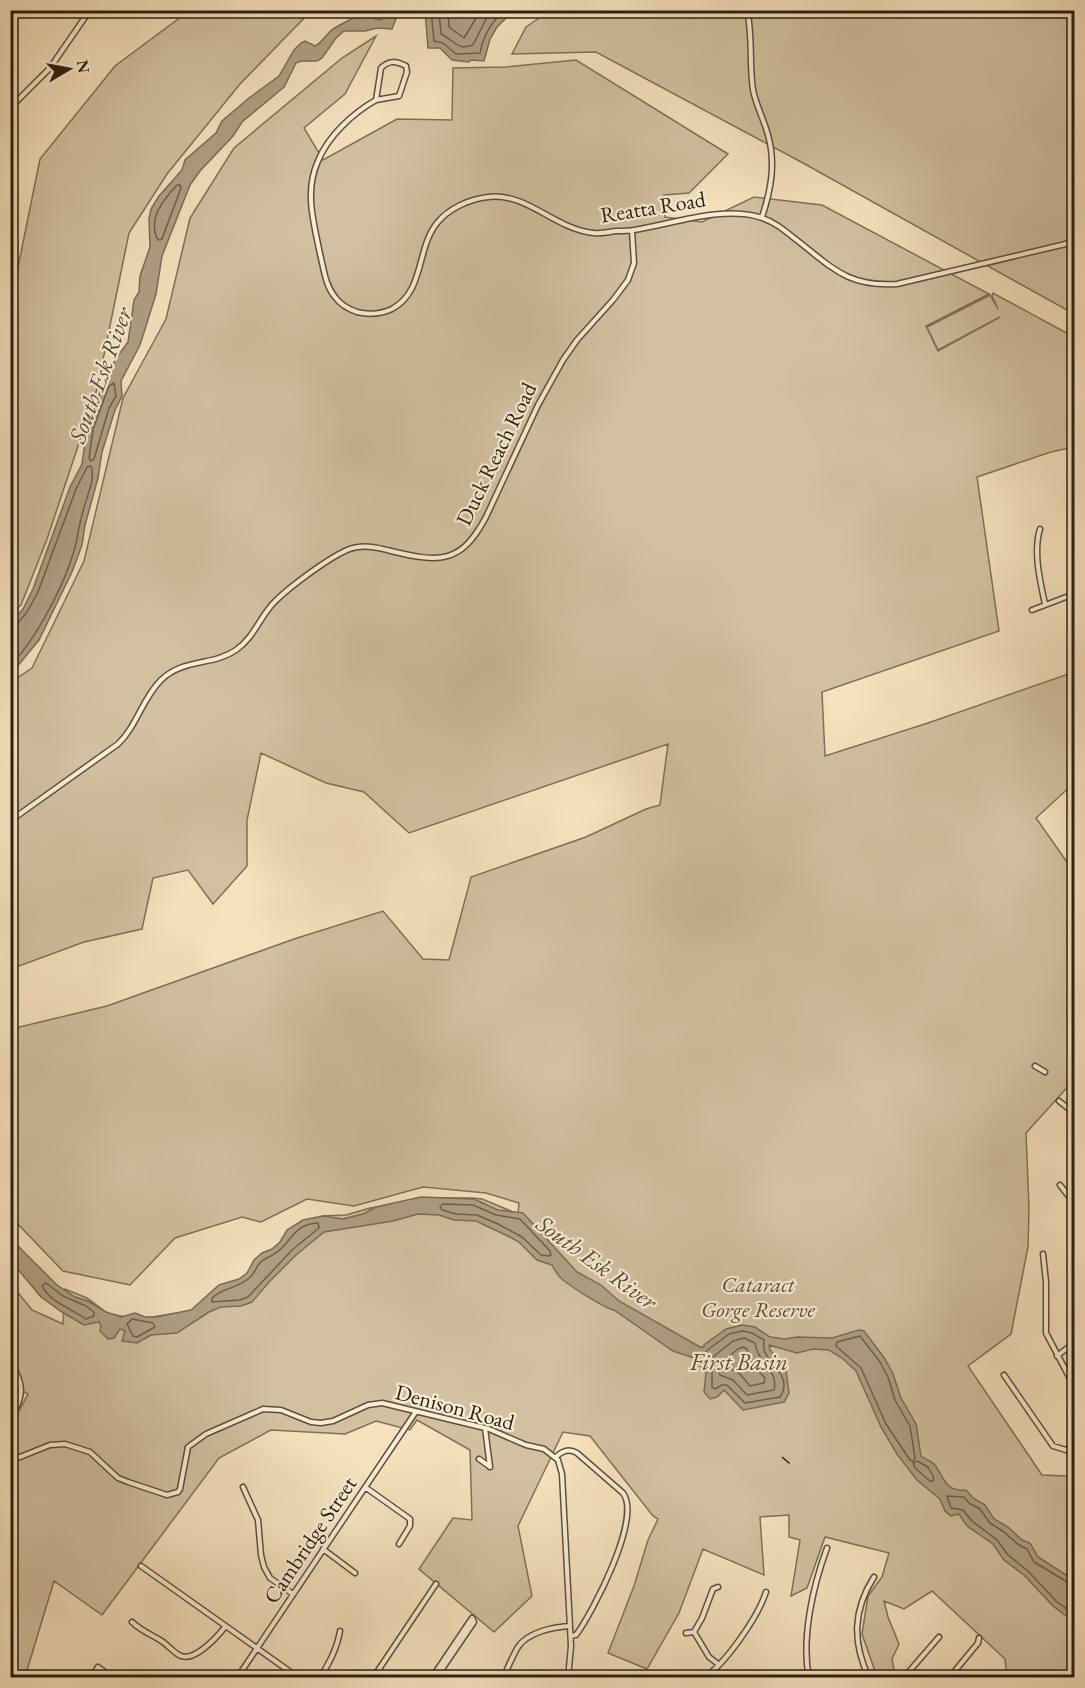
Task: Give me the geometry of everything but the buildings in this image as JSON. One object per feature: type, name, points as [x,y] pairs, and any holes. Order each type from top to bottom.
[{"type":"street","points":[[10,108],[50,68],[90,10]]},
{"type":"street","points":[[747,10],[753,92],[769,137],[771,155],[770,195],[762,218]]},
{"type":"street","name":"Reatta Road","points":[[376,100],[381,68],[392,61],[406,66],[407,72],[399,96],[376,100],[331,140],[318,161],[312,177],[311,191],[312,219],[325,276],[336,299],[349,309],[361,313],[378,314],[402,302],[413,287],[425,247],[437,222],[455,208],[479,198],[502,196],[517,201],[565,227],[602,233],[632,231],[722,214],[742,214],[762,218],[777,225],[845,276],[863,283],[879,285],[917,280],[1074,242]]},
{"type":"street","name":"Duck Reach Road","points":[[10,821],[118,744],[128,733],[152,691],[168,674],[185,665],[220,657],[237,650],[251,636],[276,601],[341,553],[358,547],[370,546],[420,557],[437,557],[453,554],[466,547],[486,517],[542,398],[563,360],[628,280],[634,263],[632,231]]},
{"type":"street","points":[[1040,529],[1038,535],[1039,571],[1045,604]]},
{"type":"street","points":[[1032,610],[1074,594]]},
{"type":"street","points":[[1074,821],[1074,831]]},
{"type":"street","points":[[1035,1066],[1045,1071]]},
{"type":"street","points":[[1059,1101],[1074,1113]]},
{"type":"street","points":[[1060,1185],[1074,1203]]},
{"type":"street","points":[[1043,1254],[1042,1261],[1046,1278],[1046,1333],[1074,1386]]},
{"type":"street","points":[[1057,1356],[1074,1343]]},
{"type":"street","points":[[10,1360],[21,1388],[20,1405],[10,1418]]},
{"type":"street","points":[[1004,1375],[1053,1446],[1062,1450],[1074,1446]]},
{"type":"street","name":"Denison Road","points":[[10,1461],[50,1445],[66,1444],[90,1452],[122,1480],[167,1495],[178,1492],[180,1489],[186,1454],[190,1445],[206,1434],[258,1411],[274,1409],[321,1423],[333,1421],[360,1407],[375,1403],[501,1432],[526,1445],[544,1449],[556,1457]]},
{"type":"street","name":"Cambridge Street","points":[[237,1677],[415,1413]]},
{"type":"street","name":"Cambridge Street","points":[[410,1422],[426,1414]]},
{"type":"street","points":[[479,1459],[490,1467],[485,1428]]},
{"type":"street","points":[[568,1677],[571,1636],[562,1474],[556,1457],[561,1452],[569,1450],[577,1453],[619,1489],[626,1497],[629,1508],[619,1549],[611,1569],[583,1625],[576,1635],[571,1636]]},
{"type":"street","points":[[243,1486],[258,1520],[264,1568],[270,1578],[293,1594]]},
{"type":"street","points":[[365,1487],[410,1519],[410,1526],[399,1544]]},
{"type":"street","points":[[809,1677],[807,1659],[811,1606],[827,1548]]},
{"type":"street","points":[[323,1549],[355,1573]]},
{"type":"street","points":[[141,1566],[299,1677]]},
{"type":"street","points":[[869,1677],[859,1651],[856,1624],[864,1595],[874,1577]]},
{"type":"street","points":[[373,1677],[435,1584]]},
{"type":"street","points":[[694,1632],[714,1586]]},
{"type":"street","points":[[704,1677],[714,1670],[753,1621],[766,1592]]},
{"type":"street","points":[[472,1618],[474,1622],[435,1677],[435,1673],[472,1618]]},
{"type":"street","points":[[132,1622],[185,1657],[193,1655],[210,1643],[225,1627]]},
{"type":"street","points":[[503,1677],[521,1643],[535,1634],[556,1627],[570,1626]]},
{"type":"street","points":[[320,1677],[330,1662],[340,1631]]},
{"type":"street","points":[[686,1633],[694,1632]]},
{"type":"street","points":[[694,1632],[701,1646],[718,1664]]},
{"type":"street","points":[[910,1677],[906,1675],[939,1637]]},
{"type":"street","points":[[949,1677],[980,1638]]},
{"type":"street","points":[[92,1677],[98,1667],[113,1677]]},
{"type":"street","points":[[714,1670],[728,1677]]},
{"type":"green space","points":[[189,11],[311,11],[240,84],[167,174],[129,233],[97,389],[47,539],[21,605],[11,613],[11,302],[40,159],[115,66]]},
{"type":"green space","points":[[544,11],[1074,11],[1074,314],[803,163],[596,52],[512,54],[526,27],[545,14]]},
{"type":"green space","name":"Cataract Gorge Reserve","points":[[376,36],[345,94],[304,128],[323,160],[397,119],[452,120],[453,68],[506,67],[576,60],[728,154],[689,193],[664,195],[665,217],[702,222],[754,197],[822,205],[989,294],[926,326],[938,351],[1000,317],[938,350],[927,327],[990,295],[998,309],[992,296],[993,293],[1074,337],[1074,447],[1051,452],[977,477],[999,631],[822,692],[825,756],[1074,672],[1074,783],[1036,818],[1074,872],[1074,1080],[1026,1133],[1028,1247],[1011,1334],[968,1366],[1042,1475],[1066,1476],[1071,1472],[1074,1476],[1074,1677],[1007,1677],[1005,1659],[932,1591],[904,1609],[884,1601],[899,1644],[892,1659],[894,1670],[884,1677],[877,1677],[862,1634],[868,1596],[882,1577],[889,1553],[825,1537],[807,1588],[791,1596],[800,1540],[789,1537],[789,1515],[760,1517],[764,1575],[703,1549],[679,1613],[647,1669],[608,1653],[634,1586],[648,1540],[658,1519],[653,1516],[590,1436],[563,1432],[518,1526],[532,1596],[494,1632],[419,1569],[453,1518],[472,1520],[470,1450],[417,1420],[410,1430],[376,1421],[345,1434],[271,1430],[219,1458],[102,1615],[54,1581],[25,1677],[11,1677],[11,1426],[28,1394],[11,1385],[10,1283],[32,1310],[63,1324],[65,1289],[87,1298],[107,1313],[146,1318],[221,1306],[322,1216],[346,1215],[370,1208],[438,1198],[482,1199],[518,1214],[519,1203],[486,1193],[423,1187],[354,1206],[307,1199],[261,1222],[242,1217],[175,1238],[130,1285],[63,1271],[11,1217],[11,1029],[107,1006],[294,939],[383,911],[423,959],[449,960],[471,877],[586,837],[646,809],[660,805],[668,744],[409,833],[364,792],[326,783],[261,753],[247,820],[247,866],[213,904],[188,870],[153,878],[142,929],[84,942],[11,969],[11,682],[32,668],[84,561],[123,398],[166,319],[190,218],[234,148],[342,58]]},
{"type":"water","points":[[425,10],[517,11],[515,17],[507,17],[497,27],[490,39],[484,61],[471,60],[469,62],[452,60],[440,48],[428,48]]},
{"type":"water","points":[[382,11],[399,11],[392,29],[344,31],[322,58],[317,61],[296,63],[284,87],[242,122],[233,136],[190,185],[162,256],[156,294],[140,345],[121,381],[122,396],[115,410],[102,452],[82,545],[72,572],[39,640],[11,674],[11,622],[23,609],[33,589],[70,487],[82,464],[87,428],[98,397],[115,360],[128,342],[134,300],[139,292],[140,276],[150,247],[151,209],[159,196],[182,170],[185,160],[216,133],[222,121],[279,76],[294,50],[301,43],[305,41],[315,46],[333,29],[365,12],[381,20],[386,15]]},
{"type":"water","name":"First Basin","points":[[421,1197],[474,1199],[498,1210],[523,1213],[577,1272],[601,1285],[619,1301],[700,1347],[704,1347],[726,1329],[742,1325],[755,1327],[770,1337],[785,1339],[832,1338],[859,1330],[864,1331],[885,1359],[901,1398],[916,1424],[921,1456],[934,1464],[949,1486],[953,1489],[966,1490],[973,1498],[985,1505],[994,1519],[1008,1527],[1022,1540],[1030,1543],[1038,1557],[1074,1580],[1074,1622],[1053,1606],[1024,1575],[1004,1560],[993,1544],[967,1526],[959,1514],[951,1516],[945,1511],[940,1499],[917,1480],[897,1454],[881,1427],[856,1371],[842,1358],[829,1350],[813,1349],[797,1353],[769,1345],[770,1350],[786,1370],[789,1393],[784,1402],[743,1410],[724,1390],[717,1397],[710,1399],[704,1392],[706,1373],[694,1358],[673,1351],[614,1310],[567,1283],[552,1265],[537,1260],[519,1242],[476,1221],[418,1214],[393,1221],[324,1232],[296,1255],[252,1302],[241,1306],[221,1307],[209,1312],[177,1333],[151,1335],[137,1343],[122,1341],[125,1331],[120,1329],[114,1338],[108,1339],[100,1331],[99,1322],[84,1325],[62,1312],[41,1297],[11,1261],[11,1239],[57,1285],[75,1297],[121,1317],[135,1313],[145,1317],[156,1317],[191,1310],[219,1285],[239,1279],[247,1273],[254,1260],[262,1253],[272,1249],[280,1242],[287,1230],[303,1220],[323,1216],[343,1219],[363,1214],[376,1207]]},
{"type":"railway","points":[[782,1457],[795,1468]]},
{"type":"water label","name":"South Esk River","points":[[100,375]]},
{"type":"water label","name":"South Esk River","points":[[597,1262]]}]
